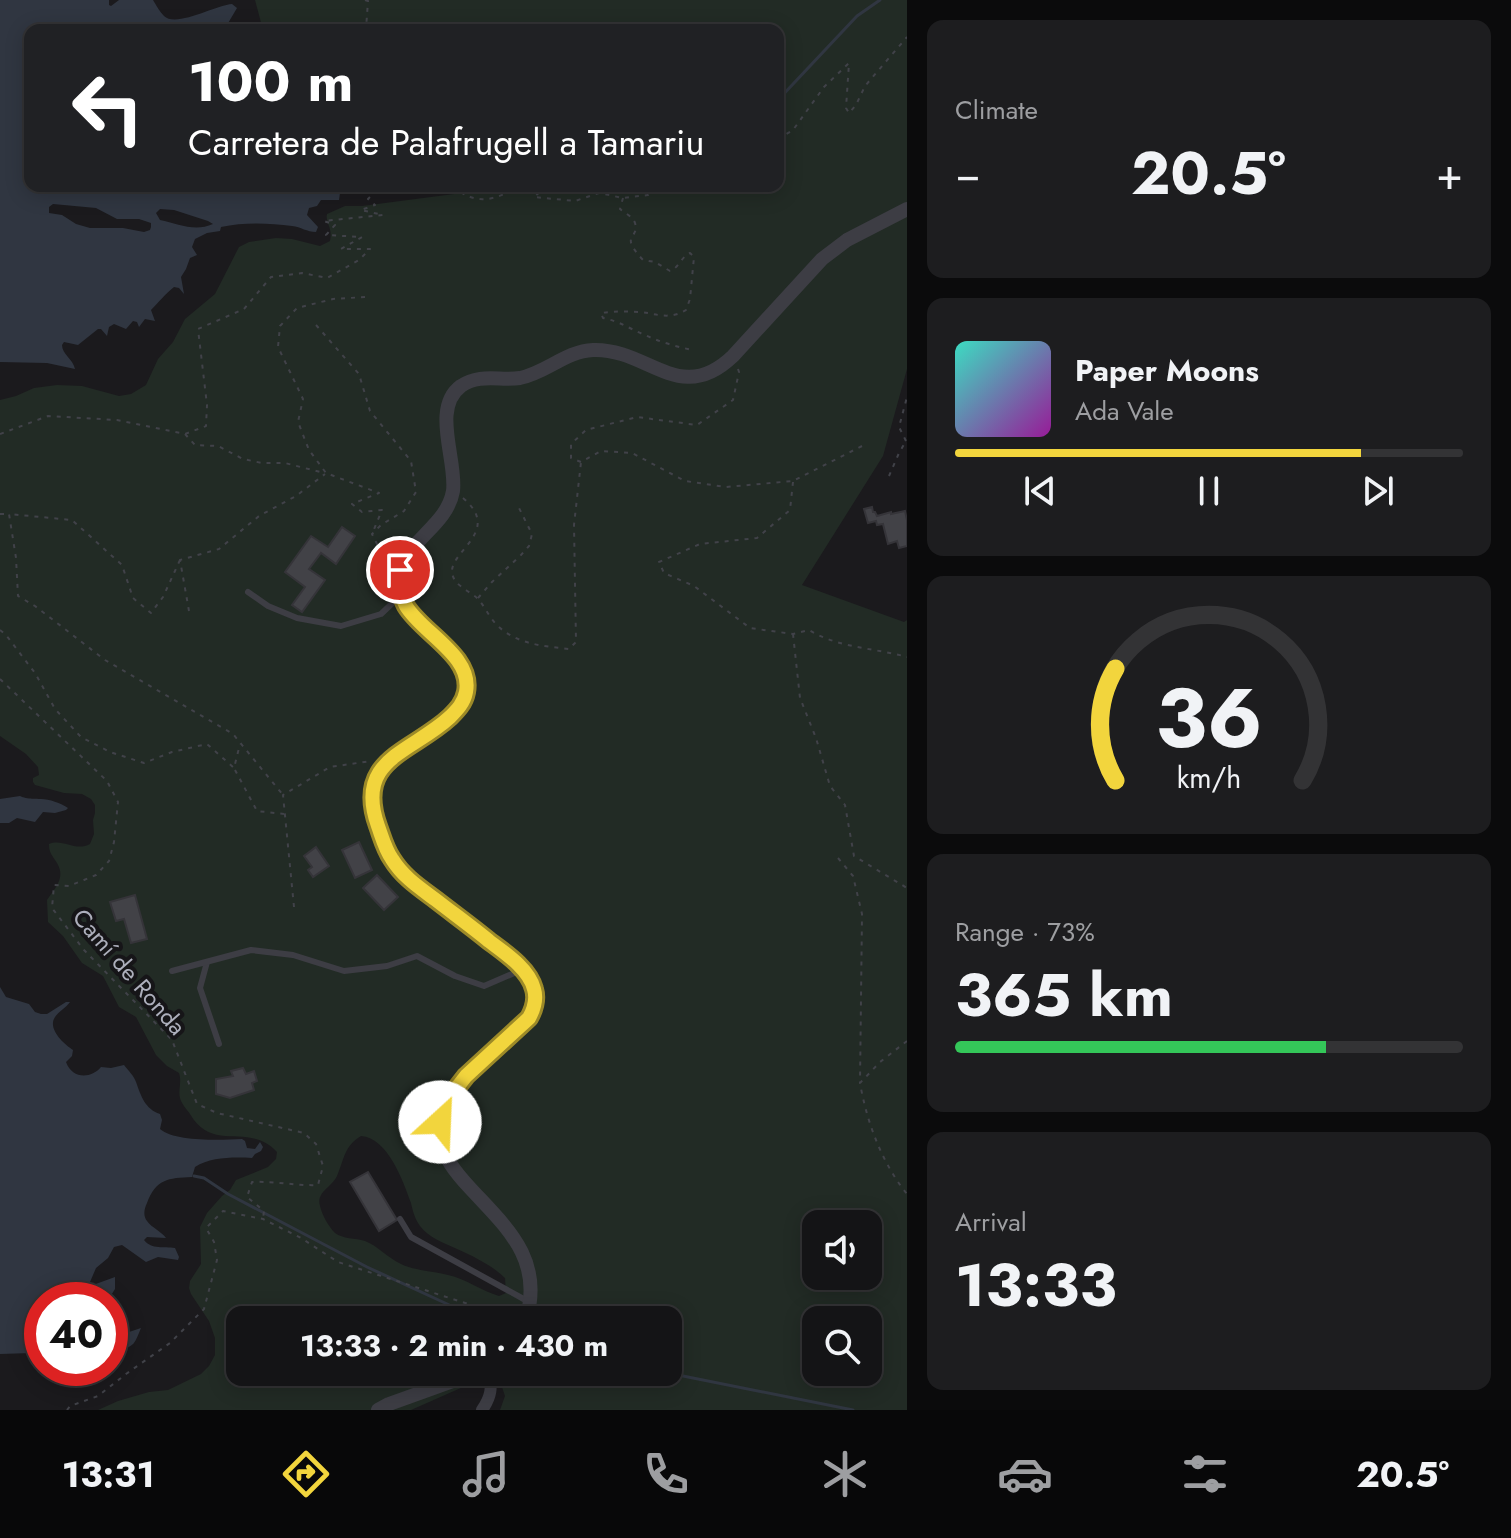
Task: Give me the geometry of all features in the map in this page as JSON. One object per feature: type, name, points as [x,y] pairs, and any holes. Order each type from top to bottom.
[{"type":"street","points":[[528,1306],[529,1278],[520,1245],[460,1177],[448,1159],[439,1135],[444,1110],[454,1090],[529,1018],[533,1010],[534,987],[506,953],[406,877],[391,858],[376,819],[372,795],[378,773],[392,758],[457,711],[467,686],[466,677],[454,655],[407,607],[402,594],[400,570],[412,547],[438,522],[453,490],[446,422],[450,401],[457,389],[465,384],[482,378],[520,378],[541,371],[570,355],[591,350],[620,353],[676,376],[698,377],[712,372],[733,356],[822,259],[847,240],[907,209]]},
{"type":"street","points":[[378,1410],[439,1386]]},
{"type":"street","points":[[482,1410],[493,1386]]},
{"type":"lane","points":[[248,592],[268,606],[297,618],[341,626],[381,614],[402,594]]},
{"type":"lane","points":[[172,971],[251,950],[293,955],[344,971],[387,966],[417,956],[455,976],[484,986],[523,970]]},
{"type":"lane","points":[[207,962],[200,988],[219,1044]]},
{"type":"lane","points":[[400,1219],[411,1237],[529,1302]]},
{"type":"path","points":[[365,0],[368,1],[366,24]]},
{"type":"path","points":[[784,135],[793,130],[824,87],[849,63],[846,108],[849,113],[865,86],[907,37]]},
{"type":"path","points":[[0,434],[48,416],[117,420],[185,434],[206,426],[207,405],[198,329],[244,309],[271,277],[302,273],[327,278],[359,260],[370,249],[341,249],[362,237],[326,235],[335,225],[324,221],[383,215],[361,210],[375,205],[368,199],[375,192]]},
{"type":"path","points":[[460,192],[485,201],[510,192]]},
{"type":"path","points":[[540,192],[534,197],[575,201],[599,193],[623,198],[648,195],[649,192]]},
{"type":"path","points":[[623,198],[620,209],[635,224],[630,246],[643,260],[655,262],[670,271],[675,270],[685,255],[690,253],[694,257],[690,299],[686,310],[669,316],[601,313],[603,318],[693,350]]},
{"type":"path","points":[[326,473],[309,450],[298,422],[303,399],[278,347],[280,326],[297,308],[333,299],[365,297]]},
{"type":"path","points":[[316,325],[359,374],[370,411],[411,461],[416,492],[404,511],[372,534]]},
{"type":"path","points":[[581,462],[571,458],[571,444],[586,430],[637,417],[697,425],[733,400],[739,372]]},
{"type":"path","points":[[889,476],[907,441],[899,427],[907,397]]},
{"type":"path","points":[[185,434],[195,445],[218,446],[243,459],[285,463],[326,473],[379,493],[352,504],[362,512],[382,510],[372,534],[379,548],[404,559]]},
{"type":"path","points":[[581,462],[601,451],[632,453],[685,481],[726,487],[793,481],[862,446]]},
{"type":"path","points":[[470,504],[477,523],[474,537],[452,568],[452,576],[478,599],[505,633],[538,646],[569,649],[576,642],[574,525],[581,462]]},
{"type":"path","points":[[0,514],[72,520],[122,565],[133,598],[151,613],[163,597],[180,560],[219,549],[259,516],[296,496],[326,473]]},
{"type":"path","points":[[793,481],[790,510],[757,538],[700,544],[659,562],[664,573],[694,586],[750,628],[793,634],[809,630],[842,643],[907,657]]},
{"type":"path","points":[[478,599],[529,546],[532,534],[519,508]]},
{"type":"path","points":[[9,514],[18,596],[105,660],[233,734],[283,795],[294,907]]},
{"type":"path","points":[[180,560],[189,611]]},
{"type":"path","points":[[0,630],[35,673],[55,709],[81,737],[110,752],[144,763],[172,752],[207,744],[234,768],[257,811],[285,814]]},
{"type":"path","points":[[793,634],[800,698],[830,786],[845,805],[854,856],[907,888]]},
{"type":"path","name":"Camí de Ronda","points":[[0,679],[107,781],[118,802],[109,861],[96,875],[69,886],[54,885],[52,908],[84,950],[172,1040],[197,1104],[217,1113],[304,1133],[316,1144],[323,1166],[318,1185],[252,1182],[247,1197],[264,1211],[263,1219]]},
{"type":"path","points":[[234,768],[241,743]]},
{"type":"path","points":[[283,795],[330,767],[392,758]]},
{"type":"path","points":[[838,858],[853,876],[862,914],[860,1083],[868,1123],[895,1180],[907,1194]]},
{"type":"path","points":[[860,1083],[907,1041]]},
{"type":"path","points":[[67,1410],[70,1406],[98,1396],[170,1343],[204,1309],[217,1260],[214,1242],[206,1228],[223,1211],[263,1219],[301,1238],[338,1262],[475,1306]]},
{"type":"shaded area","points":[[0,0],[109,0],[111,6],[119,0],[153,0],[164,16],[170,19],[187,18],[232,4],[237,8],[228,24],[24,24],[24,192],[340,192],[339,200],[321,200],[317,206],[309,208],[307,215],[318,227],[316,232],[292,226],[248,224],[221,227],[220,231],[195,239],[192,247],[197,255],[190,258],[181,277],[184,294],[174,287],[168,292],[151,310],[155,321],[145,319],[139,327],[133,321],[126,329],[114,324],[109,327],[107,336],[98,329],[78,345],[64,342],[62,348],[75,369],[47,363],[0,362]],"holes":[[[53,204],[96,208],[117,219],[139,219],[151,223],[150,230],[90,228],[62,215],[49,213],[49,207]],[[160,209],[174,210],[208,221],[213,224],[180,225],[160,220],[156,213]]]},
{"type":"shaded area","points":[[255,0],[907,0],[907,369],[883,456],[802,585],[904,622],[907,620],[907,1410],[500,1410],[505,1396],[502,1386],[682,1386],[682,1306],[226,1306],[226,1386],[465,1386],[411,1410],[98,1410],[149,1392],[168,1390],[201,1374],[209,1366],[215,1355],[215,1338],[209,1321],[189,1288],[201,1264],[200,1227],[207,1213],[236,1180],[268,1167],[276,1159],[277,1152],[255,1139],[220,1135],[199,1126],[181,1100],[179,1073],[156,1055],[136,1017],[119,1007],[103,976],[82,963],[63,936],[48,922],[47,900],[58,883],[60,873],[49,844],[79,847],[90,844],[94,834],[95,805],[82,794],[64,793],[35,785],[33,778],[39,775],[38,767],[26,754],[0,736],[0,400],[34,388],[57,385],[82,386],[119,396],[131,394],[146,385],[158,359],[173,342],[185,319],[215,294],[239,247],[249,242],[276,238],[320,246],[330,241],[327,214],[345,206],[455,192],[784,192],[784,24],[261,24]],"holes":[[[361,1136],[371,1139],[387,1152],[393,1162],[420,1226],[437,1240],[495,1269],[505,1278],[506,1293],[499,1296],[455,1277],[407,1266],[370,1243],[335,1233],[322,1213],[320,1197],[337,1176],[351,1144]]]},
{"type":"shaded area","points":[[20,796],[44,799],[68,808],[55,813],[43,812],[35,822],[17,818],[9,823],[0,823],[0,799]]},
{"type":"shaded area","points":[[0,987],[6,997],[29,1004],[41,1014],[70,1002],[53,1022],[58,1036],[73,1050],[66,1062],[69,1068],[77,1074],[87,1075],[101,1067],[124,1065],[147,1105],[160,1114],[160,1129],[187,1138],[242,1139],[247,1148],[255,1149],[260,1142],[263,1147],[252,1158],[208,1161],[195,1167],[192,1177],[170,1179],[154,1189],[144,1215],[166,1238],[147,1237],[144,1240],[154,1246],[175,1248],[178,1260],[158,1257],[146,1262],[122,1245],[114,1247],[108,1258],[96,1268],[90,1282],[24,1282],[24,1353],[0,1354]]},
{"type":"shaded area","points":[[141,1328],[134,1343],[128,1347],[128,1332]]},
{"type":"building","points":[[872,507],[877,516],[905,511],[907,546],[899,548],[897,541],[888,544],[883,524],[877,525],[876,521],[868,523],[864,509]]},
{"type":"building","points":[[342,527],[355,536],[336,564],[321,553],[309,569],[325,580],[302,612],[292,605],[305,587],[285,572],[311,536],[328,547]]},
{"type":"building","points":[[359,842],[372,870],[355,878],[342,850]]},
{"type":"building","points":[[316,847],[329,866],[313,877],[308,870],[312,867],[304,856]]},
{"type":"building","points":[[377,875],[398,897],[384,910],[363,888]]},
{"type":"building","points":[[135,895],[147,939],[131,943],[124,919],[116,921],[110,902]]},
{"type":"building","points":[[243,1068],[246,1074],[254,1071],[257,1081],[252,1083],[254,1090],[230,1098],[216,1094],[216,1079],[233,1076],[231,1071]]},
{"type":"building","points":[[368,1172],[397,1220],[379,1231],[350,1182]]},
{"type":"waterway","points":[[784,94],[857,16],[880,0]]},
{"type":"waterway","points":[[194,1176],[204,1178],[228,1194],[367,1267],[452,1306]]},
{"type":"waterway","points":[[682,1376],[853,1410]]},
{"type":"route","points":[[400,570],[402,594],[407,607],[454,655],[466,677],[467,686],[457,711],[392,758],[378,773],[372,795],[376,819],[391,858],[406,877],[506,953],[529,978],[535,995],[529,1018],[454,1090],[440,1122]]}]
